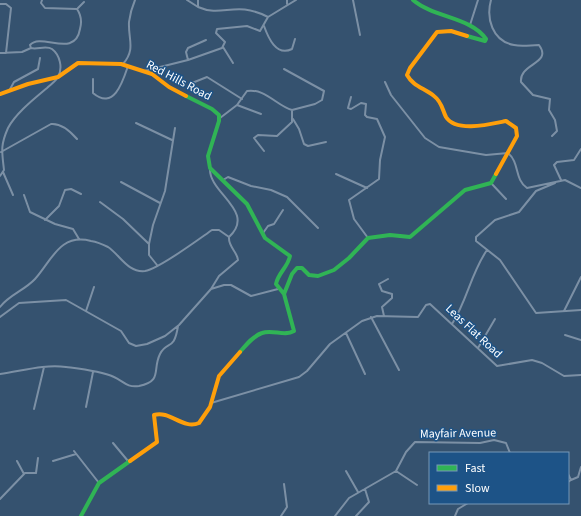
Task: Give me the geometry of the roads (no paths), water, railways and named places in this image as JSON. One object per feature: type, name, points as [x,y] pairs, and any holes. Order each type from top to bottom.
[{"type":"main road","points":[[284,294],[292,274],[298,268],[302,268],[309,275],[328,275],[351,256],[368,238],[390,236],[410,237],[465,190],[491,183],[517,136],[516,128],[502,120],[488,126],[459,125],[447,118],[440,102],[433,95],[411,82],[408,78],[410,68],[437,32],[462,33],[485,42],[485,36],[470,25],[438,15],[420,7],[413,0]]},
{"type":"main road","name":"Red Hills Road","points":[[0,94],[28,84],[58,78],[78,63],[123,64],[152,74],[169,87],[212,108],[217,112],[220,118]]},
{"type":"main road","points":[[82,516],[91,495],[99,483],[128,461],[157,442],[157,430],[153,418],[156,413],[187,425],[196,425],[208,410],[220,374],[252,339],[268,331],[289,334],[294,331],[284,294],[278,289],[276,281],[288,264],[290,256],[265,238],[247,204],[210,168],[208,156],[220,118]]},
{"type":"street","points":[[42,0],[41,3],[45,8],[77,8],[84,2]]},
{"type":"street","points":[[123,64],[128,58],[132,48],[129,22],[135,0]]},
{"type":"street","points":[[188,0],[198,7],[206,9],[217,6]]},
{"type":"street","points":[[198,0],[198,7]]},
{"type":"street","points":[[233,63],[224,47],[225,41],[216,33],[217,29],[247,26],[259,31],[264,26],[268,17],[287,4],[296,0]]},
{"type":"street","points":[[353,0],[360,35]]},
{"type":"street","points":[[470,25],[478,0]]},
{"type":"street","points":[[491,0],[489,20],[492,29],[499,37],[515,46],[540,45],[543,50],[543,55],[540,60],[523,71],[520,77],[521,82],[533,95],[550,99],[549,110],[557,124],[557,131],[552,136]]},
{"type":"street","points":[[0,4],[6,4],[12,8],[6,53]]},
{"type":"street","points":[[31,48],[32,43],[38,41],[60,45],[75,40],[79,35],[81,28],[81,18],[77,8]]},
{"type":"street","points":[[261,9],[268,17]]},
{"type":"street","points":[[264,26],[273,45],[281,49],[286,51],[292,49],[295,39]]},
{"type":"street","points":[[188,60],[186,52],[188,48],[206,40]]},
{"type":"street","points":[[143,71],[188,60],[224,47]]},
{"type":"street","points":[[0,53],[22,52],[31,48],[47,48],[53,50],[61,64],[58,78],[10,126],[1,152],[3,172],[12,194]]},
{"type":"street","points":[[8,92],[14,82],[38,69],[40,58]]},
{"type":"street","points":[[93,79],[93,93],[105,99],[112,97],[118,91],[128,66]]},
{"type":"street","points":[[220,118],[237,106],[248,91],[254,91],[276,100],[292,110],[315,104],[322,100],[325,93],[324,91],[284,69]]},
{"type":"street","points":[[192,83],[207,77],[242,99]]},
{"type":"street","points":[[385,82],[391,95],[425,138],[439,148],[486,155],[508,153],[517,166],[518,179],[526,188],[556,182]]},
{"type":"street","points":[[351,97],[348,108],[351,110],[361,103],[366,104],[365,115],[367,117],[377,119],[385,137],[380,160],[380,176],[378,180],[350,199],[349,204],[354,219],[368,238]]},
{"type":"street","points":[[237,106],[262,114]]},
{"type":"street","points":[[292,110],[293,119],[300,129],[304,144],[308,146],[326,142]]},
{"type":"street","points":[[264,151],[255,141],[255,137],[258,135],[277,136],[290,125],[293,119]]},
{"type":"street","points":[[136,123],[172,140]]},
{"type":"street","points":[[1,152],[51,124],[57,124],[71,132],[77,138]]},
{"type":"street","points":[[157,265],[149,255],[149,244],[166,187],[175,128]]},
{"type":"street","points":[[561,180],[554,165],[557,162],[574,160],[581,150]]},
{"type":"street","points":[[0,317],[19,303],[51,299],[66,300],[121,331],[129,343],[136,346],[147,344],[166,336],[211,289],[220,276],[238,260],[237,255],[229,244],[229,237],[235,230],[237,223],[236,213],[230,202],[211,180],[210,168]]},
{"type":"street","points":[[0,176],[3,172]]},
{"type":"street","points":[[336,174],[367,188]]},
{"type":"street","points":[[223,181],[228,177],[251,186],[271,190],[283,195],[318,228]]},
{"type":"street","points":[[581,188],[568,180],[561,180],[536,191],[519,212],[495,220],[476,237],[476,241],[500,260],[536,313],[581,310]]},
{"type":"street","points":[[122,182],[160,203]]},
{"type":"street","points":[[491,183],[506,199]]},
{"type":"street","points":[[45,220],[59,206],[65,190],[71,189],[81,194]]},
{"type":"street","points":[[24,195],[28,210],[45,220],[73,229],[79,239]]},
{"type":"street","points":[[100,202],[123,219],[149,244]]},
{"type":"street","points":[[263,233],[268,226],[274,224],[283,210]]},
{"type":"street","points":[[0,307],[5,300],[22,291],[35,279],[63,245],[79,239],[101,244],[135,270],[145,271],[180,252],[212,230],[218,230],[229,237]]},
{"type":"street","points":[[451,325],[463,304],[478,263],[487,250]]},
{"type":"street","points":[[564,311],[581,277]]},
{"type":"street","points":[[384,316],[382,307],[392,298],[392,294],[382,291],[379,284],[388,279]]},
{"type":"street","points":[[211,289],[224,285],[231,285],[251,296],[278,289]]},
{"type":"street","points":[[86,312],[94,287]]},
{"type":"street","name":"Leas Flat Road","points":[[211,402],[299,377],[307,371],[330,344],[370,317],[418,316],[426,305],[430,304],[497,366],[525,360],[542,363],[564,376],[581,375]]},
{"type":"street","points":[[370,317],[399,370]]},
{"type":"street","points":[[478,348],[495,319]]},
{"type":"street","points":[[0,374],[44,367],[66,367],[114,377],[128,386],[140,386],[151,382],[157,371],[160,354],[175,342],[178,325]]},
{"type":"street","points":[[346,332],[364,374]]},
{"type":"street","points":[[564,335],[581,340]]},
{"type":"street","points":[[34,408],[44,367]]},
{"type":"street","points":[[86,407],[93,372]]},
{"type":"street","name":"Mayfair Avenue","points":[[396,471],[406,452],[415,442],[480,444],[499,440],[506,443],[510,452]]},
{"type":"street","points":[[113,443],[128,461]]},
{"type":"street","points":[[53,461],[75,452],[99,483]]},
{"type":"street","points":[[0,499],[24,474],[27,472],[34,474],[36,473],[38,458]]},
{"type":"street","points":[[17,462],[24,474]]},
{"type":"street","points":[[569,476],[571,480],[578,477],[581,467]]},
{"type":"street","points":[[346,471],[358,492]]},
{"type":"street","points":[[335,516],[346,500],[396,471],[417,485]]},
{"type":"street","points":[[281,516],[287,506],[284,484]]},
{"type":"street","points":[[356,516],[369,502],[365,489]]},
{"type":"street","points":[[454,516],[458,509],[466,504]]}]
